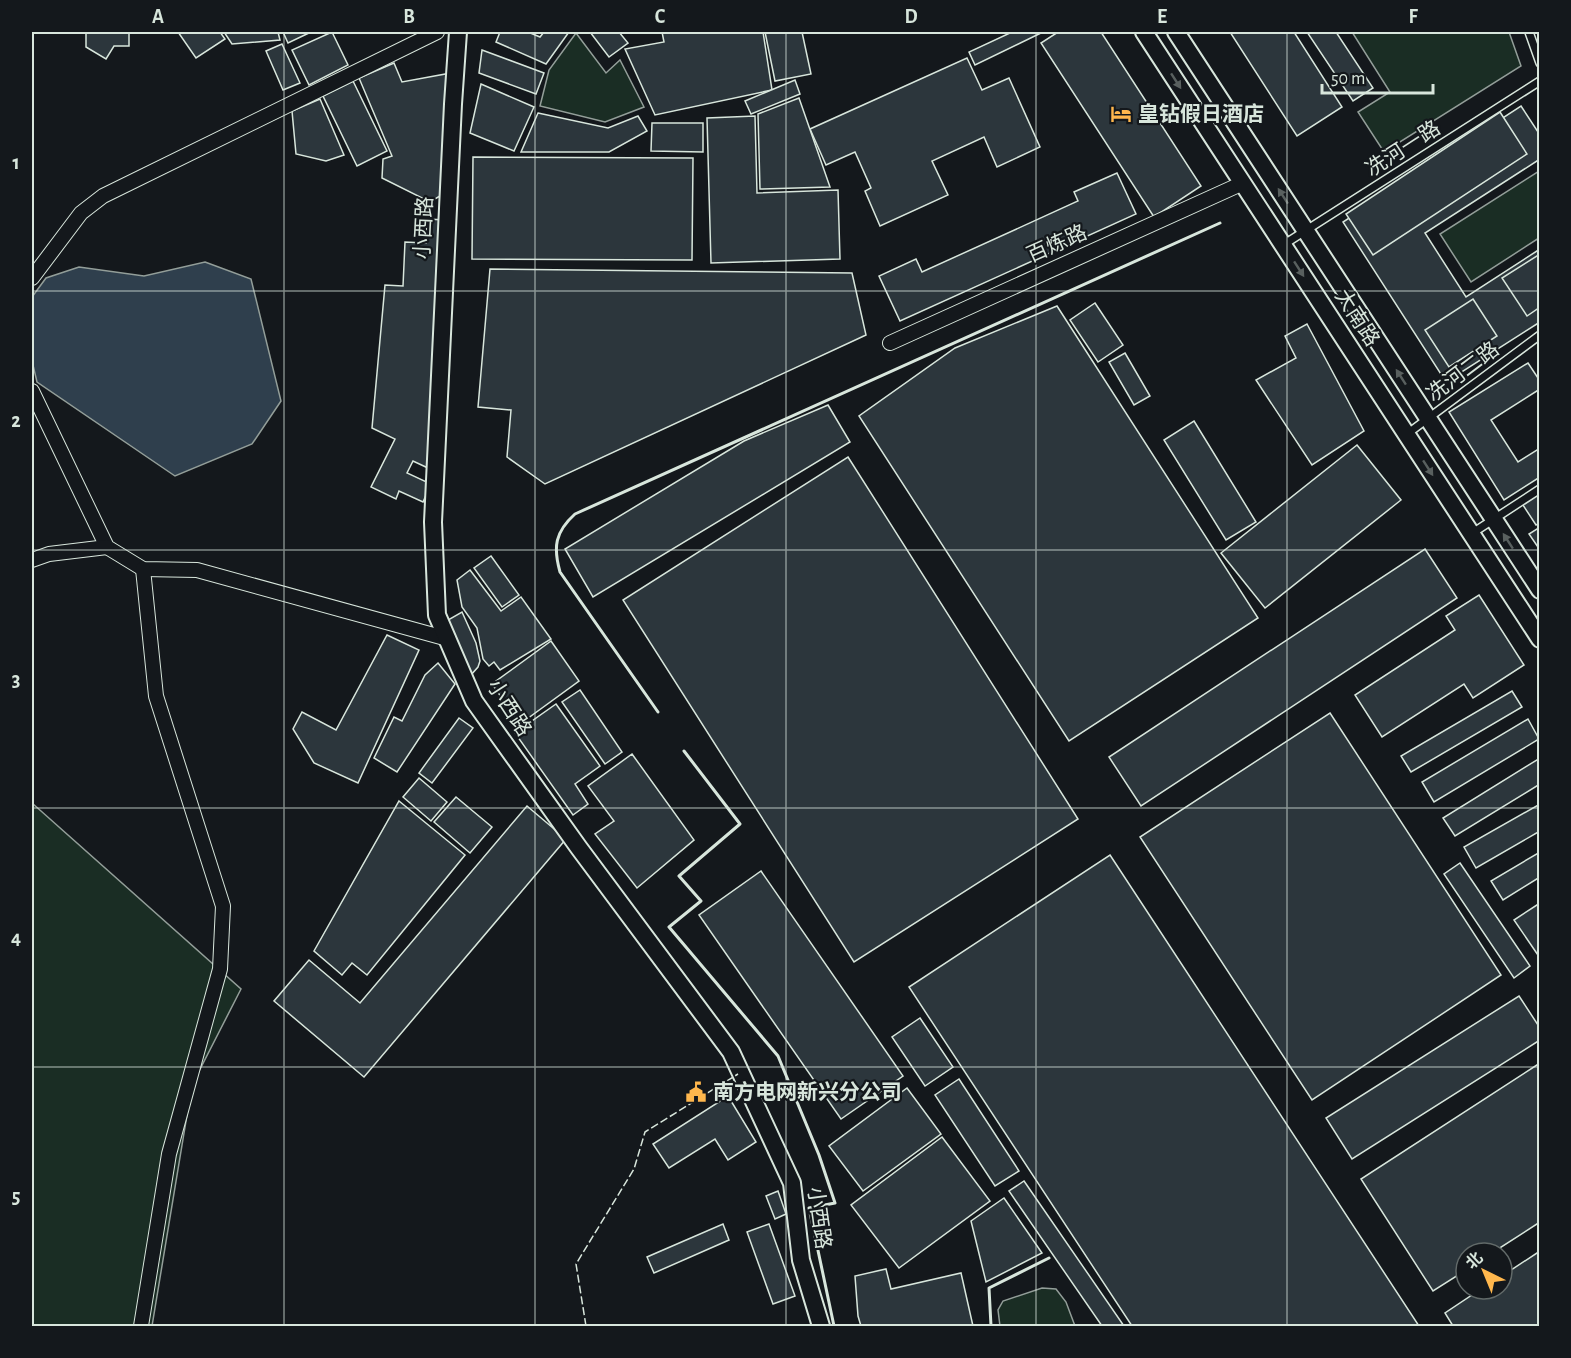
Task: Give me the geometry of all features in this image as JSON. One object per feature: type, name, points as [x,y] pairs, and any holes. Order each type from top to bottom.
[{"type":"street","points":[[32,278],[81,213],[103,196],[437,32]]},
{"type":"street","name":"小西路","points":[[458,32],[433,522],[438,615],[474,701],[579,848],[731,1052],[792,1183],[801,1260],[821,1326]]},
{"type":"street","name":"大南路","points":[[1176,32],[1539,590]]},
{"type":"street","name":"大南路","points":[[1149,33],[1283,245]]},
{"type":"street","name":"百炼路","points":[[890,343],[1243,183]]},
{"type":"street","name":"大南路","points":[[1283,245],[1280,240],[1539,639]]},
{"type":"street","points":[[32,391],[107,547],[143,569],[197,570],[448,639]]},
{"type":"street","points":[[32,560],[49,554],[107,547]]},
{"type":"street","points":[[141,1326],[169,1154],[220,969],[223,906],[156,696],[143,569]]},
{"type":"lane","points":[[1529,32],[1539,63]]},
{"type":"lane","name":"冼河一路","points":[[1283,245],[1539,81]]},
{"type":"lane","name":"冼河二路","points":[[1407,434],[1539,335]]},
{"type":"lane","points":[[1471,534],[1539,489]]},
{"type":"green space","points":[[1352,32],[1509,32],[1521,66],[1384,152],[1358,112],[1390,92]]},
{"type":"green space","points":[[576,33],[606,73],[620,60],[644,107],[605,122],[540,106],[549,70]]},
{"type":"green space","points":[[1539,171],[1539,238],[1471,282],[1440,234]]},
{"type":"green space","points":[[32,803],[241,989],[192,1085],[152,1326],[32,1326]]},
{"type":"green space","points":[[1042,1288],[1056,1289],[1066,1302],[1075,1326],[1000,1326],[998,1310],[1003,1301]]},
{"type":"water","points":[[205,262],[251,279],[281,401],[252,444],[175,476],[37,382],[32,361],[32,297],[46,278],[79,267],[144,276]]},
{"type":"building","points":[[86,32],[129,32],[129,46],[114,46],[106,59],[86,47]]},
{"type":"building","points":[[178,32],[220,32],[225,39],[196,58]]},
{"type":"building","points":[[224,32],[278,32],[280,40],[232,44]]},
{"type":"building","points":[[283,32],[311,32],[288,43]]},
{"type":"building","points":[[332,32],[348,65],[309,85],[292,50]]},
{"type":"building","points":[[500,32],[528,32],[540,37],[544,32],[569,32],[546,64],[496,42]]},
{"type":"building","points":[[590,32],[619,32],[628,43],[609,57]]},
{"type":"building","points":[[662,32],[763,32],[772,90],[655,115],[625,49],[664,42]]},
{"type":"building","points":[[765,32],[802,32],[811,74],[775,81]]},
{"type":"building","points":[[1012,32],[1043,32],[975,65],[969,52]]},
{"type":"building","name":"皇钻假日酒店","points":[[1058,32],[1101,32],[1201,186],[1154,217],[1041,43]]},
{"type":"building","points":[[1230,32],[1294,32],[1342,107],[1297,136]]},
{"type":"building","points":[[1307,32],[1336,32],[1373,88],[1353,101]]},
{"type":"building","points":[[282,44],[300,83],[283,90],[266,51]]},
{"type":"building","points":[[482,50],[544,73],[536,94],[479,73]]},
{"type":"building","points":[[967,58],[982,90],[1009,78],[1040,147],[997,167],[984,137],[932,161],[948,195],[880,226],[865,191],[871,188],[855,152],[826,165],[810,129]]},
{"type":"building","points":[[394,63],[402,82],[451,73],[445,193],[430,202],[382,178],[383,159],[392,156],[359,78]]},
{"type":"building","points":[[795,80],[800,94],[751,114],[745,101]]},
{"type":"building","points":[[353,81],[387,151],[357,166],[323,96]]},
{"type":"building","points":[[481,84],[534,107],[514,151],[470,133]]},
{"type":"building","points":[[799,98],[830,187],[760,189],[758,114]]},
{"type":"building","points":[[320,99],[344,155],[326,161],[296,154],[292,111]]},
{"type":"building","points":[[1521,106],[1540,135],[1540,159],[1425,233],[1466,297],[1540,249],[1540,322],[1446,382],[1343,222]]},
{"type":"building","points":[[1500,112],[1527,154],[1373,255],[1346,214]]},
{"type":"building","points":[[538,113],[608,128],[638,116],[647,131],[609,152],[521,152]]},
{"type":"building","points":[[755,116],[757,193],[838,190],[840,259],[711,263],[707,118]]},
{"type":"building","points":[[652,123],[703,123],[703,152],[651,151]]},
{"type":"building","points":[[473,157],[693,158],[692,260],[472,259]]},
{"type":"building","points":[[1117,173],[1136,214],[900,321],[879,276],[916,259],[922,272],[1078,201],[1074,192]]},
{"type":"building","points":[[427,219],[445,220],[428,468],[413,461],[407,473],[431,484],[423,502],[399,491],[396,499],[371,487],[395,439],[372,428],[385,285],[403,286],[405,242],[426,243]]},
{"type":"building","points":[[1540,254],[1540,307],[1527,316],[1502,278]]},
{"type":"building","points":[[490,269],[852,273],[866,335],[545,484],[507,457],[511,410],[478,407]]},
{"type":"building","points":[[1473,299],[1497,336],[1449,367],[1425,330]]},
{"type":"building","points":[[1095,303],[1123,345],[1098,362],[1070,320]]},
{"type":"building","points":[[1057,306],[1258,618],[1069,741],[859,416],[955,348]]},
{"type":"building","points":[[1307,324],[1364,431],[1312,465],[1256,380],[1296,358],[1285,336]]},
{"type":"building","points":[[1125,353],[1150,396],[1134,405],[1109,362]]},
{"type":"building","points":[[1528,363],[1540,381],[1540,389],[1491,420],[1518,462],[1540,448],[1540,477],[1504,500],[1449,412]]},
{"type":"building","points":[[828,405],[850,442],[593,597],[565,549],[744,441]]},
{"type":"building","points":[[1194,421],[1256,522],[1226,540],[1164,440]]},
{"type":"building","points":[[1357,445],[1401,500],[1265,608],[1221,553]]},
{"type":"building","points":[[848,457],[1078,819],[854,962],[623,600]]},
{"type":"building","points":[[1540,490],[1540,523],[1536,525],[1521,502]]},
{"type":"building","points":[[1540,527],[1540,550],[1529,534]]},
{"type":"building","points":[[1425,549],[1457,598],[1141,806],[1109,757]]},
{"type":"building","points":[[491,556],[519,595],[502,607],[474,568]]},
{"type":"building","points":[[470,570],[501,611],[521,597],[551,639],[500,670],[494,662],[489,666],[483,659],[477,628],[462,607],[457,580]]},
{"type":"building","points":[[1479,595],[1524,665],[1473,698],[1464,684],[1382,737],[1355,695],[1455,630],[1446,616]]},
{"type":"building","points":[[462,612],[476,643],[480,661],[470,676],[448,620]]},
{"type":"building","points":[[387,635],[419,650],[358,783],[314,763],[293,729],[302,712],[336,730]]},
{"type":"building","points":[[551,641],[579,681],[520,724],[492,684]]},
{"type":"building","points":[[438,663],[455,684],[397,772],[374,758],[394,717],[402,721],[425,675]]},
{"type":"building","points":[[580,690],[622,752],[605,764],[562,702]]},
{"type":"building","points":[[1512,691],[1522,707],[1411,772],[1401,756]]},
{"type":"building","points":[[556,704],[600,766],[575,784],[588,804],[573,815],[515,733]]},
{"type":"building","points":[[1330,713],[1501,975],[1312,1100],[1140,837]]},
{"type":"building","points":[[459,718],[473,728],[432,783],[419,773]]},
{"type":"building","points":[[1528,719],[1539,739],[1434,802],[1422,782]]},
{"type":"building","points":[[632,754],[694,840],[637,888],[595,834],[614,821],[588,786]]},
{"type":"building","points":[[1540,758],[1540,784],[1455,836],[1443,818]]},
{"type":"building","points":[[419,778],[447,802],[431,821],[403,797]]},
{"type":"building","points":[[456,797],[492,827],[470,853],[434,822]]},
{"type":"building","points":[[399,801],[465,855],[367,975],[352,963],[342,975],[314,951]]},
{"type":"building","points":[[1540,804],[1540,831],[1476,868],[1464,847]]},
{"type":"building","points":[[527,806],[566,839],[364,1077],[274,1001],[309,960],[360,1003]]},
{"type":"building","points":[[1540,852],[1540,877],[1503,900],[1491,881]]},
{"type":"building","points":[[1110,855],[1419,1326],[1132,1326],[909,987]]},
{"type":"building","points":[[1460,863],[1530,966],[1514,978],[1444,874]]},
{"type":"building","points":[[761,871],[903,1076],[841,1119],[699,915]]},
{"type":"building","points":[[1540,903],[1540,958],[1514,920]]},
{"type":"building","points":[[1519,996],[1540,1028],[1540,1040],[1352,1159],[1326,1118]]},
{"type":"building","points":[[920,1018],[953,1067],[925,1086],[892,1037]]},
{"type":"building","points":[[1540,1063],[1540,1222],[1511,1241],[1454,1241],[1454,1278],[1433,1291],[1361,1179]]},
{"type":"building","points":[[959,1079],[1019,1171],[995,1186],[935,1095]]},
{"type":"building","points":[[907,1088],[941,1134],[863,1191],[829,1146]]},
{"type":"building","points":[[728,1096],[756,1142],[728,1160],[715,1139],[669,1168],[653,1144]]},
{"type":"building","points":[[942,1137],[990,1201],[899,1268],[851,1205]]},
{"type":"building","points":[[1024,1181],[1124,1326],[1102,1326],[1009,1191]]},
{"type":"building","points":[[778,1191],[786,1214],[775,1219],[766,1196]]},
{"type":"building","points":[[1004,1198],[1042,1253],[986,1282],[971,1221]]},
{"type":"building","points":[[723,1224],[729,1240],[654,1273],[647,1257]]},
{"type":"building","points":[[769,1224],[795,1296],[773,1304],[747,1232]]},
{"type":"building","points":[[1540,1251],[1540,1324],[1536,1326],[1453,1326],[1445,1313],[1463,1301],[1514,1301],[1514,1268]]},
{"type":"building","points":[[886,1269],[891,1289],[961,1273],[973,1326],[861,1326],[855,1276]]},
{"type":"fence","points":[[586,1326],[576,1264],[634,1169],[645,1132],[738,1074]]},
{"type":"wall","points":[[658,712],[560,572],[557,540],[563,527],[575,514],[1220,223]]},
{"type":"wall","points":[[684,751],[740,824],[679,876],[701,901],[669,927],[778,1056],[819,1155],[835,1203],[809,1208],[834,1326]]},
{"type":"wall","points":[[991,1326],[989,1288],[1049,1258]]},
{"type":"place","name":"皇钻假日酒店","points":[[1121,114]]},
{"type":"place","name":"南方电网新兴分公司","points":[[696,1092]]}]
